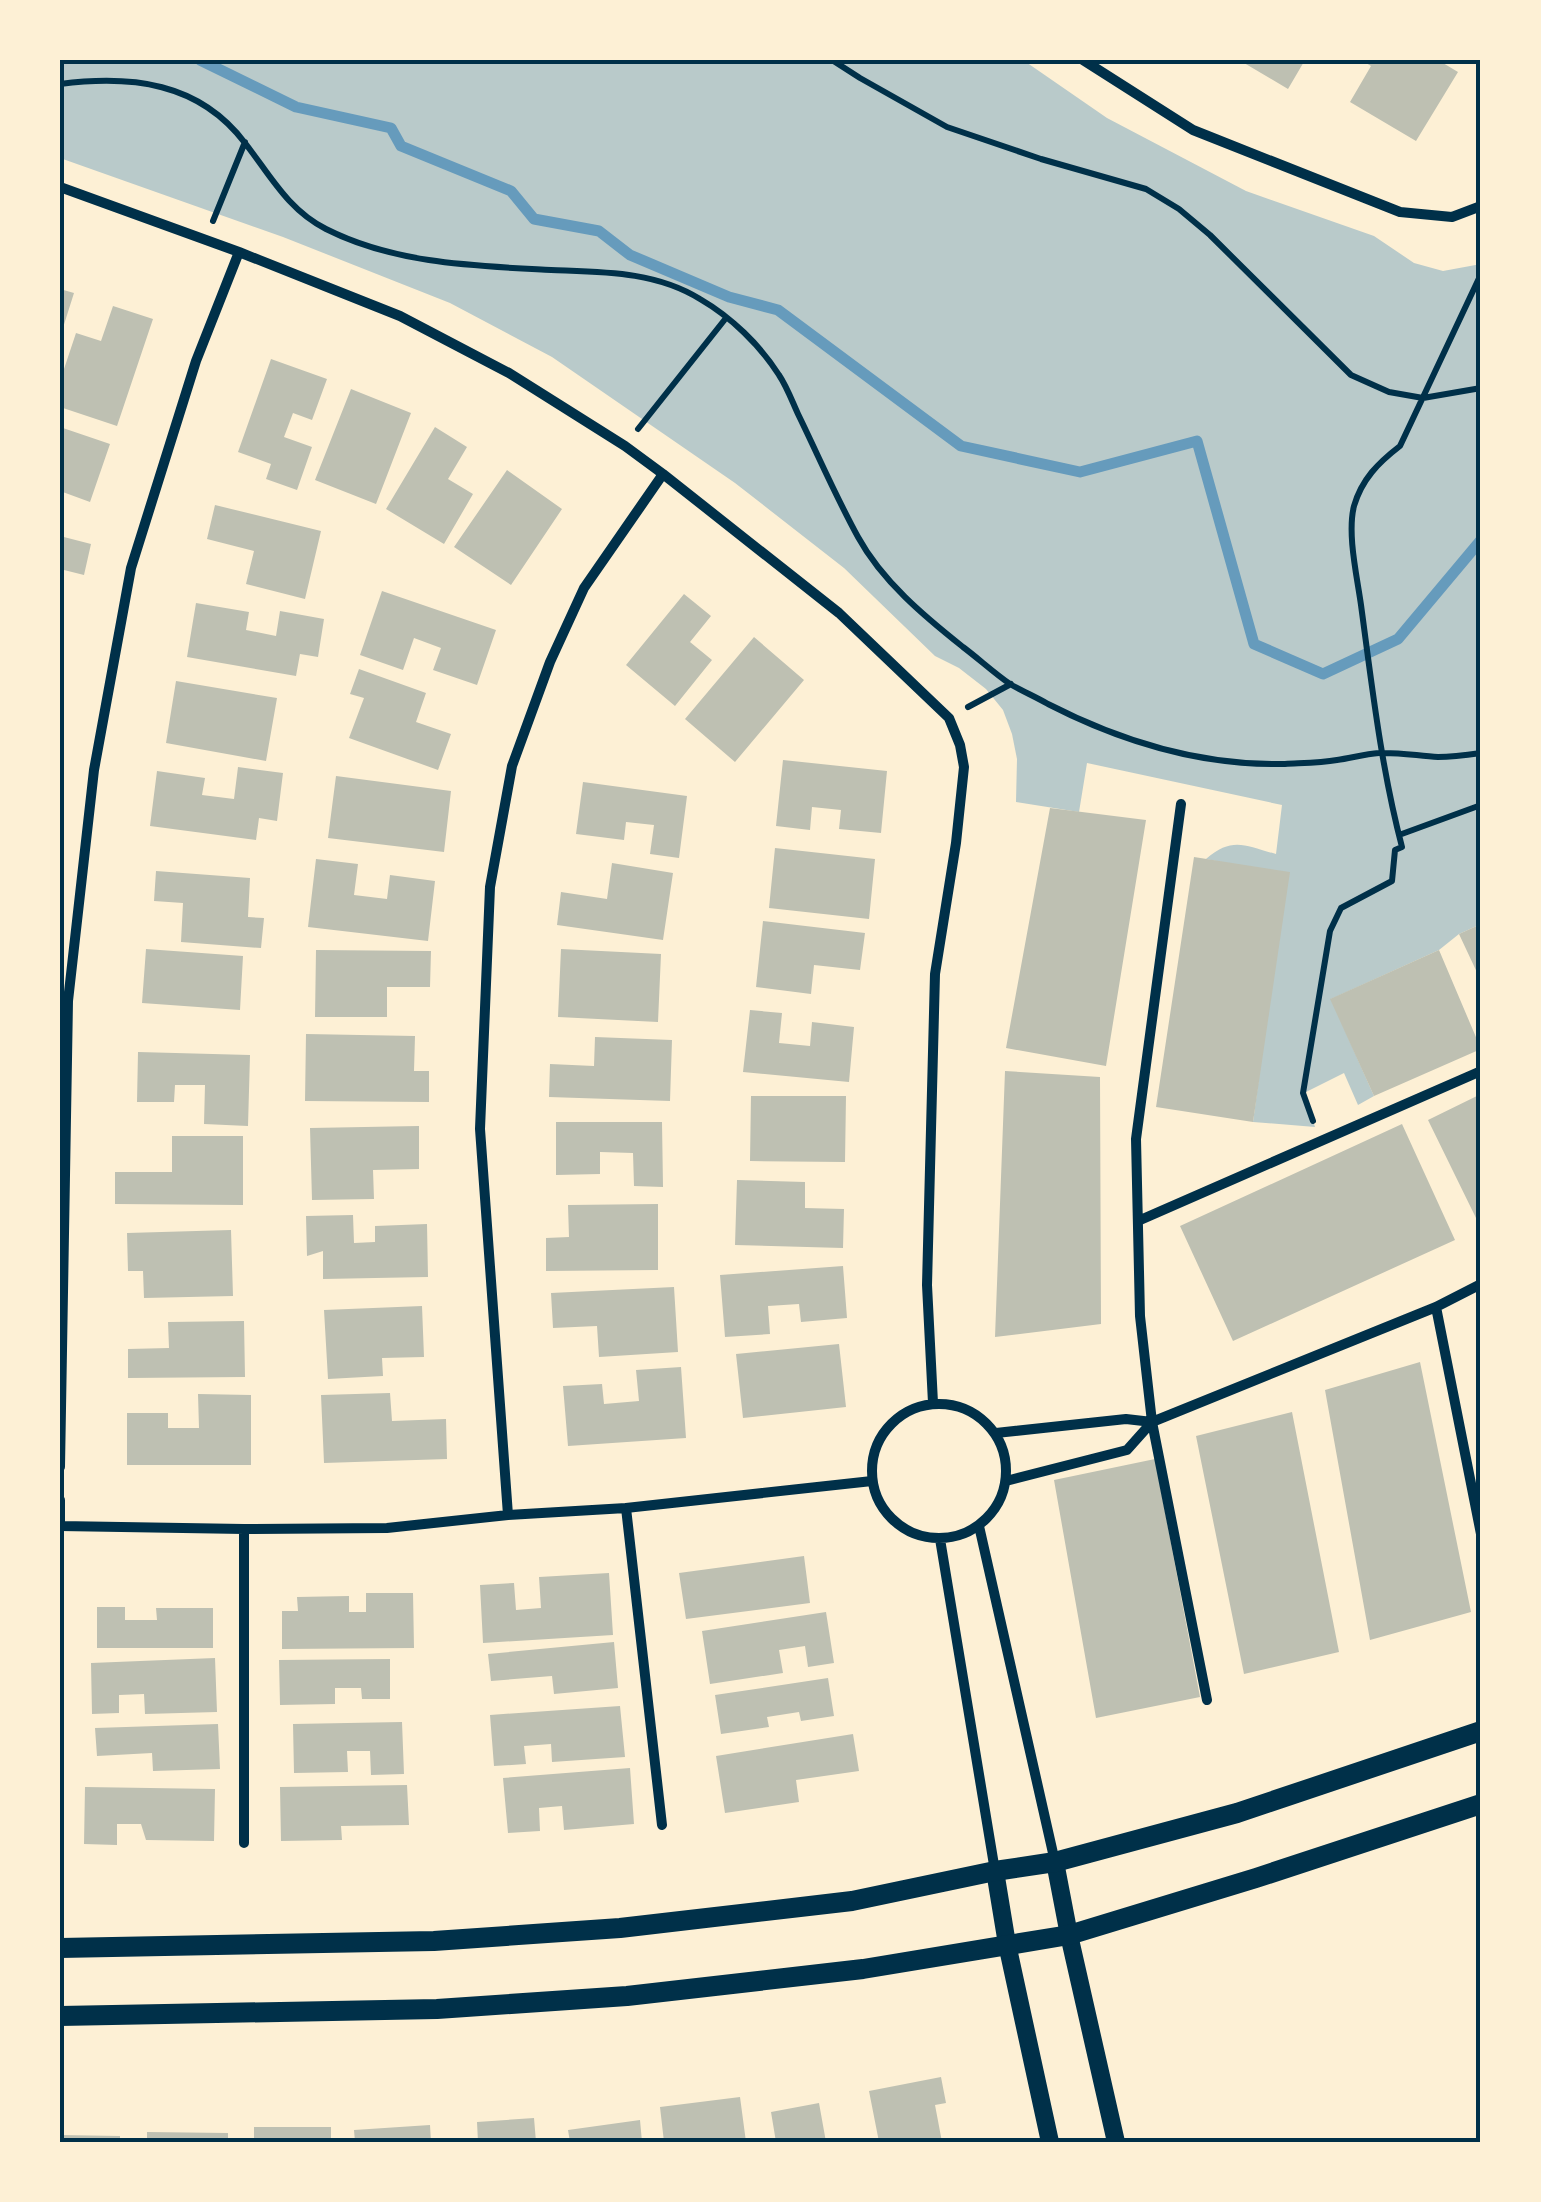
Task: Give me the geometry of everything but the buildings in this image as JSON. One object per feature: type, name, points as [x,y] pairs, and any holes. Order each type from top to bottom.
[{"type":"main road","points":[[60,1948],[434,1942],[620,1928],[852,1901],[1055,1862],[1236,1812],[1481,1731]]},
{"type":"main road","points":[[60,2016],[437,2009],[608,1997],[862,1968],[1068,1935],[1481,1804]]},
{"type":"street","points":[[1083,60],[1193,130],[1400,212],[1452,217],[1478,208]]},
{"type":"street","points":[[60,187],[400,316],[509,373],[663,474],[839,613],[949,718],[964,767],[935,974],[927,1285],[933,1403]]},
{"type":"street","points":[[60,1467],[68,1001],[94,770],[131,568],[196,361],[239,252]]},
{"type":"street","points":[[508,1514],[480,1129],[490,886],[512,766],[550,662],[584,588],[663,474]]},
{"type":"street","points":[[1182,804],[1136,1139],[1140,1316],[1152,1422],[1207,1700]]},
{"type":"street","points":[[1138,1220],[1481,1071]]},
{"type":"street","points":[[1006,1481],[1127,1450],[1152,1422],[1436,1307],[1481,1284]]},
{"type":"street","points":[[1436,1307],[1481,1534]]},
{"type":"street","points":[[933,1403],[962,1407],[996,1434],[1007,1464],[1006,1481],[1001,1498],[980,1526],[940,1539],[920,1536],[888,1516],[872,1481],[872,1459],[880,1438],[893,1421],[912,1409],[933,1403]]},
{"type":"street","points":[[996,1434],[1126,1419],[1152,1422]]},
{"type":"street","points":[[1468,1471],[1481,1467]]},
{"type":"street","points":[[60,1500],[60,1526],[387,1528],[508,1514],[626,1508],[872,1481]]},
{"type":"street","points":[[626,1508],[662,1825]]},
{"type":"street","points":[[980,1526],[1116,2142]]},
{"type":"street","points":[[244,1529],[244,1844]]},
{"type":"street","points":[[940,1539],[1007,1944],[1050,2142]]},
{"type":"path","points":[[832,60],[947,127],[1146,189],[1179,209],[1351,375],[1388,392],[1423,398],[1481,388]]},
{"type":"path","points":[[60,84],[132,80],[188,95],[214,112],[244,142],[305,218],[348,239],[410,258],[478,266],[625,273],[686,291],[726,318],[764,354],[782,379],[860,540],[895,587],[937,627],[1011,684],[1090,726],[1177,754],[1230,761],[1282,764],[1331,762],[1380,753],[1444,757],[1481,754]]},
{"type":"path","points":[[205,241],[244,142]]},
{"type":"path","points":[[1303,1093],[1330,931],[1341,908],[1392,881],[1395,850],[1402,847],[1380,753],[1353,546],[1353,510],[1362,483],[1400,446],[1481,274]]},
{"type":"path","points":[[625,446],[726,318]]},
{"type":"path","points":[[949,718],[1011,684]]},
{"type":"path","points":[[1399,835],[1481,804]]},
{"type":"shaded area","points":[[60,60],[1023,60],[1107,118],[1246,191],[1374,236],[1414,263],[1443,271],[1481,264],[1481,924],[1459,934],[1439,950],[1331,999],[1374,1096],[1358,1105],[1344,1073],[1304,1093],[1315,1127],[1253,1122],[1286,875],[1206,859],[1232,845],[1276,854],[1282,805],[1087,763],[1079,812],[1016,802],[1017,759],[1012,734],[1003,710],[986,689],[935,656],[844,568],[735,483],[552,357],[450,303],[283,237],[60,158]]},
{"type":"waterway","points":[[200,60],[296,107],[391,128],[401,146],[511,191],[534,219],[599,231],[630,255],[729,297],[778,310],[961,446],[1080,472],[1197,441],[1254,644],[1323,674],[1398,639],[1481,540]]}]
